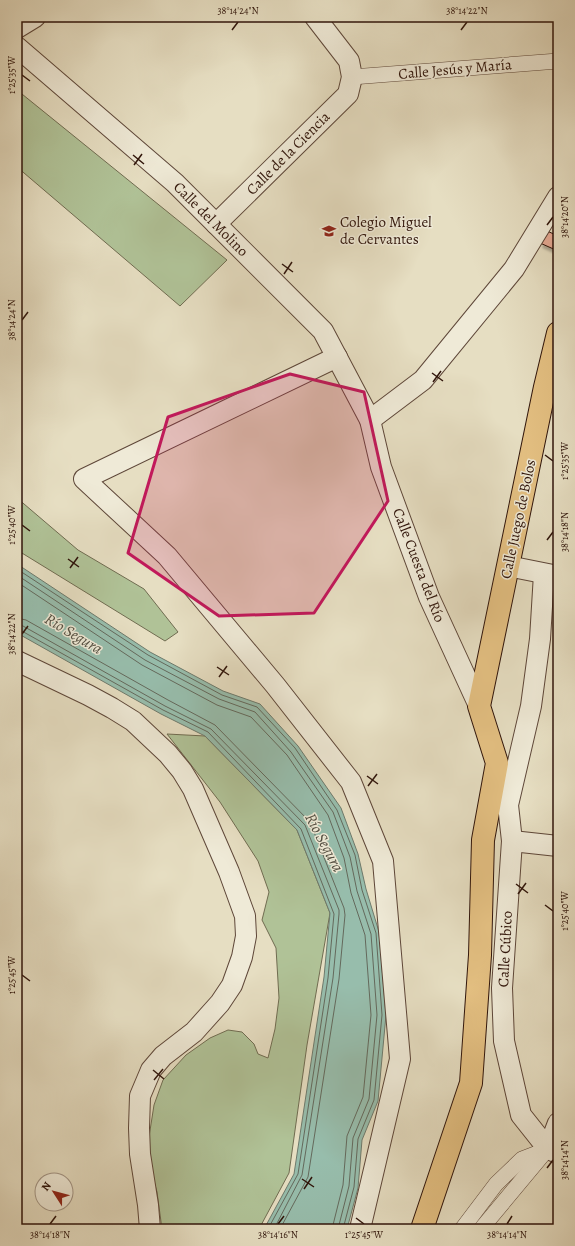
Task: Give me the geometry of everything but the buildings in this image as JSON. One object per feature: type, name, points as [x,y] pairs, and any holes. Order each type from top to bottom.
[{"type":"main road","name":"Calle Juego de Bolos","points":[[479,706],[544,387],[558,333]]},
{"type":"main road","points":[[422,1229],[471,1082],[480,955],[483,840],[497,762],[479,706]]},
{"type":"street","points":[[17,28],[35,17]]},
{"type":"street","points":[[315,17],[349,61],[352,78]]},
{"type":"street","name":"Calle del Molino","points":[[17,47],[175,183],[323,332],[370,420]]},
{"type":"street","name":"Calle Jesús y María","points":[[352,78],[558,61]]},
{"type":"street","name":"Calle de la Ciencia","points":[[216,224],[348,94],[352,78]]},
{"type":"street","points":[[370,420],[423,380],[514,268],[558,197]]},
{"type":"street","points":[[337,357],[84,479],[167,556],[299,715],[351,782],[383,861],[400,1059],[360,1229]]},
{"type":"street","name":"Calle Cuesta del Río","points":[[370,420],[382,468],[429,597],[479,706]]},
{"type":"street","points":[[508,566],[551,575]]},
{"type":"street","name":"Calle Cúbico","points":[[551,575],[540,639],[531,706],[508,804],[512,841],[502,988],[504,1041],[521,1115],[553,1151]]},
{"type":"street","points":[[17,661],[112,708],[133,722],[168,754],[182,771],[193,789],[229,872],[245,916],[246,936],[242,957],[232,985],[220,1003],[194,1032],[162,1056],[151,1070],[140,1096],[140,1154],[150,1229]]},
{"type":"street","points":[[512,841],[558,846]]},
{"type":"street","points":[[481,1229],[553,1151],[558,1123]]},
{"type":"street","points":[[462,1229],[496,1184],[522,1159],[553,1151]]},
{"type":"highlighted area","points":[[290,374],[364,392],[388,501],[314,613],[219,616],[128,553],[168,417]]},
{"type":"shaded area","points":[[17,90],[227,260],[180,306],[17,167]]},
{"type":"shaded area","points":[[17,498],[78,550],[144,589],[178,632],[165,641],[17,550]]},
{"type":"shaded area","points":[[167,734],[205,736],[297,830],[330,913],[307,1045],[289,1173],[259,1229],[162,1229],[157,1192],[150,1167],[149,1137],[154,1105],[163,1080],[186,1055],[210,1038],[228,1030],[242,1032],[254,1044],[258,1054],[268,1058],[275,1029],[279,998],[276,948],[262,920],[269,892],[258,861],[220,802]]},
{"type":"water","name":"Río Segura","points":[[17,564],[150,652],[223,691],[260,704],[298,746],[341,808],[358,854],[366,889],[379,932],[386,1015],[378,1101],[362,1140],[358,1188],[347,1229],[264,1229],[294,1174],[324,977],[330,913],[297,830],[205,736],[161,714],[17,633]]},
{"type":"place","name":"Colegio Miguel de Cervantes","points":[[329,231]]}]
